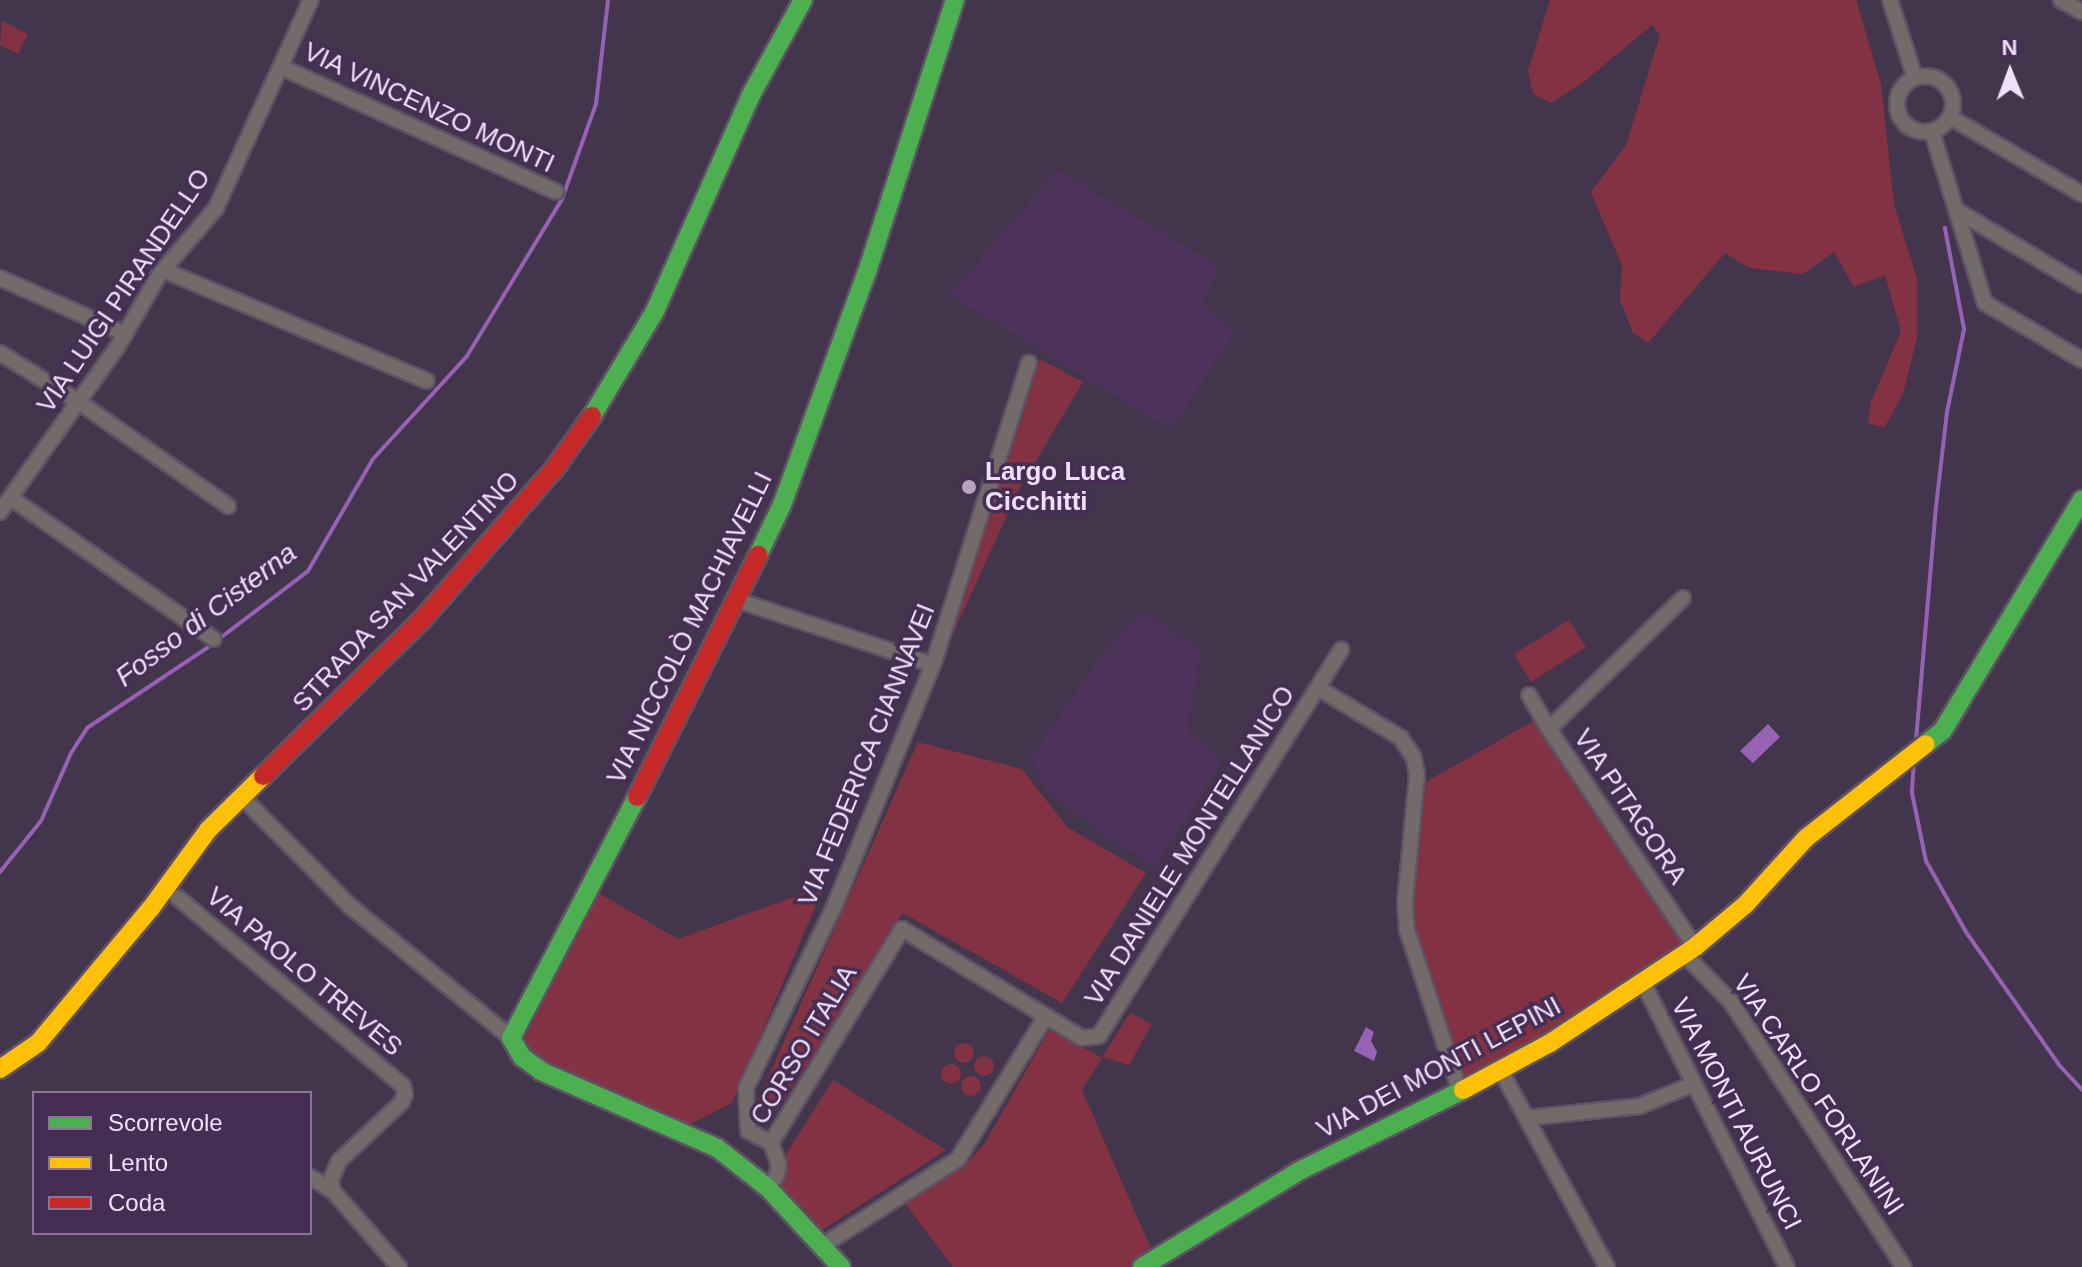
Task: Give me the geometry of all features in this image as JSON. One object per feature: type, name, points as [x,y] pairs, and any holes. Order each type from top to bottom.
[{"type":"street","name":"VIA LUIGI PIRANDELLO","points":[[0,512],[125,334],[163,270],[216,208],[311,0]]},
{"type":"street","name":"STRADA SAN VALENTINO","points":[[0,1069],[38,1043],[151,908],[200,839],[449,591],[530,500],[592,418],[666,292],[751,95],[803,0]]},
{"type":"street","name":"VIA NICCOLÒ MACHIAVELLI","points":[[511,1038],[737,600],[798,462],[867,272],[955,0]]},
{"type":"street","points":[[1890,0],[1915,78]]},
{"type":"street","points":[[2061,0],[2082,12]]},
{"type":"street","name":"VIA VINCENZO MONTI","points":[[281,67],[556,192]]},
{"type":"street","points":[[1928,76],[1943,82],[1952,98],[1950,117],[1932,132],[1909,128],[1898,114],[1901,90],[1915,78],[1928,76]]},
{"type":"street","points":[[1950,117],[2082,194]]},
{"type":"street","points":[[1932,132],[1985,303],[2082,360]]},
{"type":"street","points":[[1956,210],[2082,285]]},
{"type":"street","points":[[163,270],[427,381]]},
{"type":"street","points":[[0,278],[125,334]]},
{"type":"street","points":[[0,353],[79,402],[228,506]]},
{"type":"street","name":"VIA FEDERICA CIANNAVEI","points":[[771,1143],[748,1131],[746,1088],[834,907],[933,665],[1029,363]]},
{"type":"street","points":[[11,498],[214,639]]},
{"type":"street","name":"VIA DEI MONTI LEPINI","points":[[1142,1267],[1224,1213],[1301,1170],[1501,1071],[1690,951],[1746,904],[1797,846],[1943,730],[2082,500]]},
{"type":"street","name":"VIA PITAGORA","points":[[1683,598],[1549,729],[1690,951]]},
{"type":"street","points":[[737,600],[933,665]]},
{"type":"street","name":"VIA DANIELE MONTELLANICO","points":[[902,929],[1087,1039],[1102,1031],[1341,650]]},
{"type":"street","points":[[1318,688],[1401,738],[1412,752],[1417,775],[1405,903],[1407,930],[1460,1091]]},
{"type":"street","points":[[1529,695],[1549,729]]},
{"type":"street","points":[[243,798],[362,916],[511,1038],[522,1057],[541,1071],[717,1148],[767,1187],[841,1267]]},
{"type":"street","name":"VIA PAOLO TREVES","points":[[177,897],[404,1089],[402,1102],[335,1165],[331,1176],[333,1191]]},
{"type":"street","name":"CORSO ITALIA","points":[[767,1187],[776,1177],[779,1165],[771,1143],[902,929]]},
{"type":"street","name":"VIA CARLO FORLANINI","points":[[1690,951],[1731,1002],[1904,1267]]},
{"type":"street","name":"VIA MONTI AURUNCI","points":[[1643,983],[1787,1267]]},
{"type":"street","points":[[822,1246],[958,1159],[1046,1016]]},
{"type":"street","points":[[1501,1071],[1607,1267]]},
{"type":"street","points":[[1526,1118],[1632,1107],[1666,1097],[1694,1084]]},
{"type":"street","points":[[312,1178],[333,1191],[399,1267]]},
{"type":"shaded area","points":[[1550,0],[1856,0],[1881,84],[1894,204],[1917,279],[1917,338],[1903,394],[1884,428],[1868,423],[1871,402],[1901,331],[1885,275],[1854,287],[1834,252],[1803,274],[1750,268],[1725,253],[1648,343],[1633,333],[1620,300],[1622,266],[1591,192],[1626,145],[1660,35],[1652,25],[1581,84],[1551,103],[1533,94],[1528,71]]},
{"type":"shaded area","points":[[2,21],[28,34],[18,54],[0,45]]},
{"type":"shaded area","points":[[1057,170],[1219,266],[1201,305],[1235,330],[1171,430],[950,295]]},
{"type":"shaded area","points":[[1040,359],[1083,382],[1019,489],[952,636]]},
{"type":"shaded area","points":[[1142,610],[1201,651],[1187,730],[1222,762],[1155,866],[1102,834],[1046,790],[1031,758],[1096,663]]},
{"type":"shaded area","points":[[1569,620],[1586,647],[1531,682],[1514,654]]},
{"type":"shaded area","points":[[1537,719],[1686,944],[1537,1039],[1465,1077],[1414,937],[1413,893],[1424,783]]},
{"type":"shaded area","points":[[1768,724],[1780,737],[1753,763],[1740,751]]},
{"type":"shaded area","points":[[918,742],[1022,769],[1067,827],[1146,873],[1062,1003],[903,913],[778,1110],[758,1100]]},
{"type":"shaded area","points":[[824,886],[732,1103],[679,1130],[551,1076],[511,1038],[590,888],[678,939]]},
{"type":"shaded area","points":[[1130,1013],[1152,1024],[1129,1065],[1102,1057]]},
{"type":"shaded area","points":[[1366,1027],[1374,1032],[1371,1041],[1377,1052],[1374,1061],[1354,1051]]},
{"type":"shaded area","points":[[1050,1028],[1102,1058],[1082,1090],[1152,1251],[1130,1267],[953,1267],[904,1202],[969,1161],[985,1143]]},
{"type":"shaded area","points":[[964,1043],[971,1046],[974,1053],[971,1060],[964,1063],[957,1060],[954,1053],[957,1046]]},
{"type":"shaded area","points":[[984,1056],[991,1059],[994,1066],[991,1073],[984,1076],[977,1073],[974,1066],[977,1059]]},
{"type":"shaded area","points":[[951,1064],[958,1067],[961,1074],[958,1081],[951,1084],[944,1081],[941,1074],[944,1067]]},
{"type":"shaded area","points":[[971,1076],[978,1079],[981,1086],[978,1093],[971,1096],[964,1093],[961,1086],[964,1079]]},
{"type":"shaded area","points":[[833,1080],[946,1150],[819,1232],[776,1189],[783,1176],[786,1154]]},
{"type":"waterway","name":"Fosso di Cisterna","points":[[0,872],[41,821],[71,753],[87,728],[207,648],[308,571],[373,459],[467,356],[562,199],[596,104],[608,0]]},
{"type":"waterway","points":[[1916,740],[1947,412],[1964,329],[1945,228]]},
{"type":"waterway","points":[[1914,761],[1912,793],[1926,861],[1966,932],[2059,1065],[2082,1090]]},
{"type":"traffic: fast","points":[[592,416],[654,313],[751,95],[803,0]]},
{"type":"traffic: fast","points":[[758,555],[782,505],[867,272],[955,0]]},
{"type":"traffic: fast","points":[[1926,744],[1943,730],[2082,500]]},
{"type":"traffic: fast","points":[[637,797],[511,1038],[522,1057],[541,1071],[717,1148],[767,1187],[841,1267]]},
{"type":"traffic: fast","points":[[1142,1267],[1301,1170],[1463,1090]]},
{"type":"traffic: slow","points":[[1463,1090],[1550,1043],[1695,947],[1746,904],[1806,838],[1926,744]]},
{"type":"traffic: slow","points":[[0,1069],[38,1043],[151,908],[208,830],[263,776]]},
{"type":"traffic: jam","points":[[263,776],[421,621],[555,468],[592,416]]},
{"type":"traffic: jam","points":[[637,797],[758,555]]},
{"type":"place","name":"Largo Luca Cicchitti","points":[[969,487]]}]
